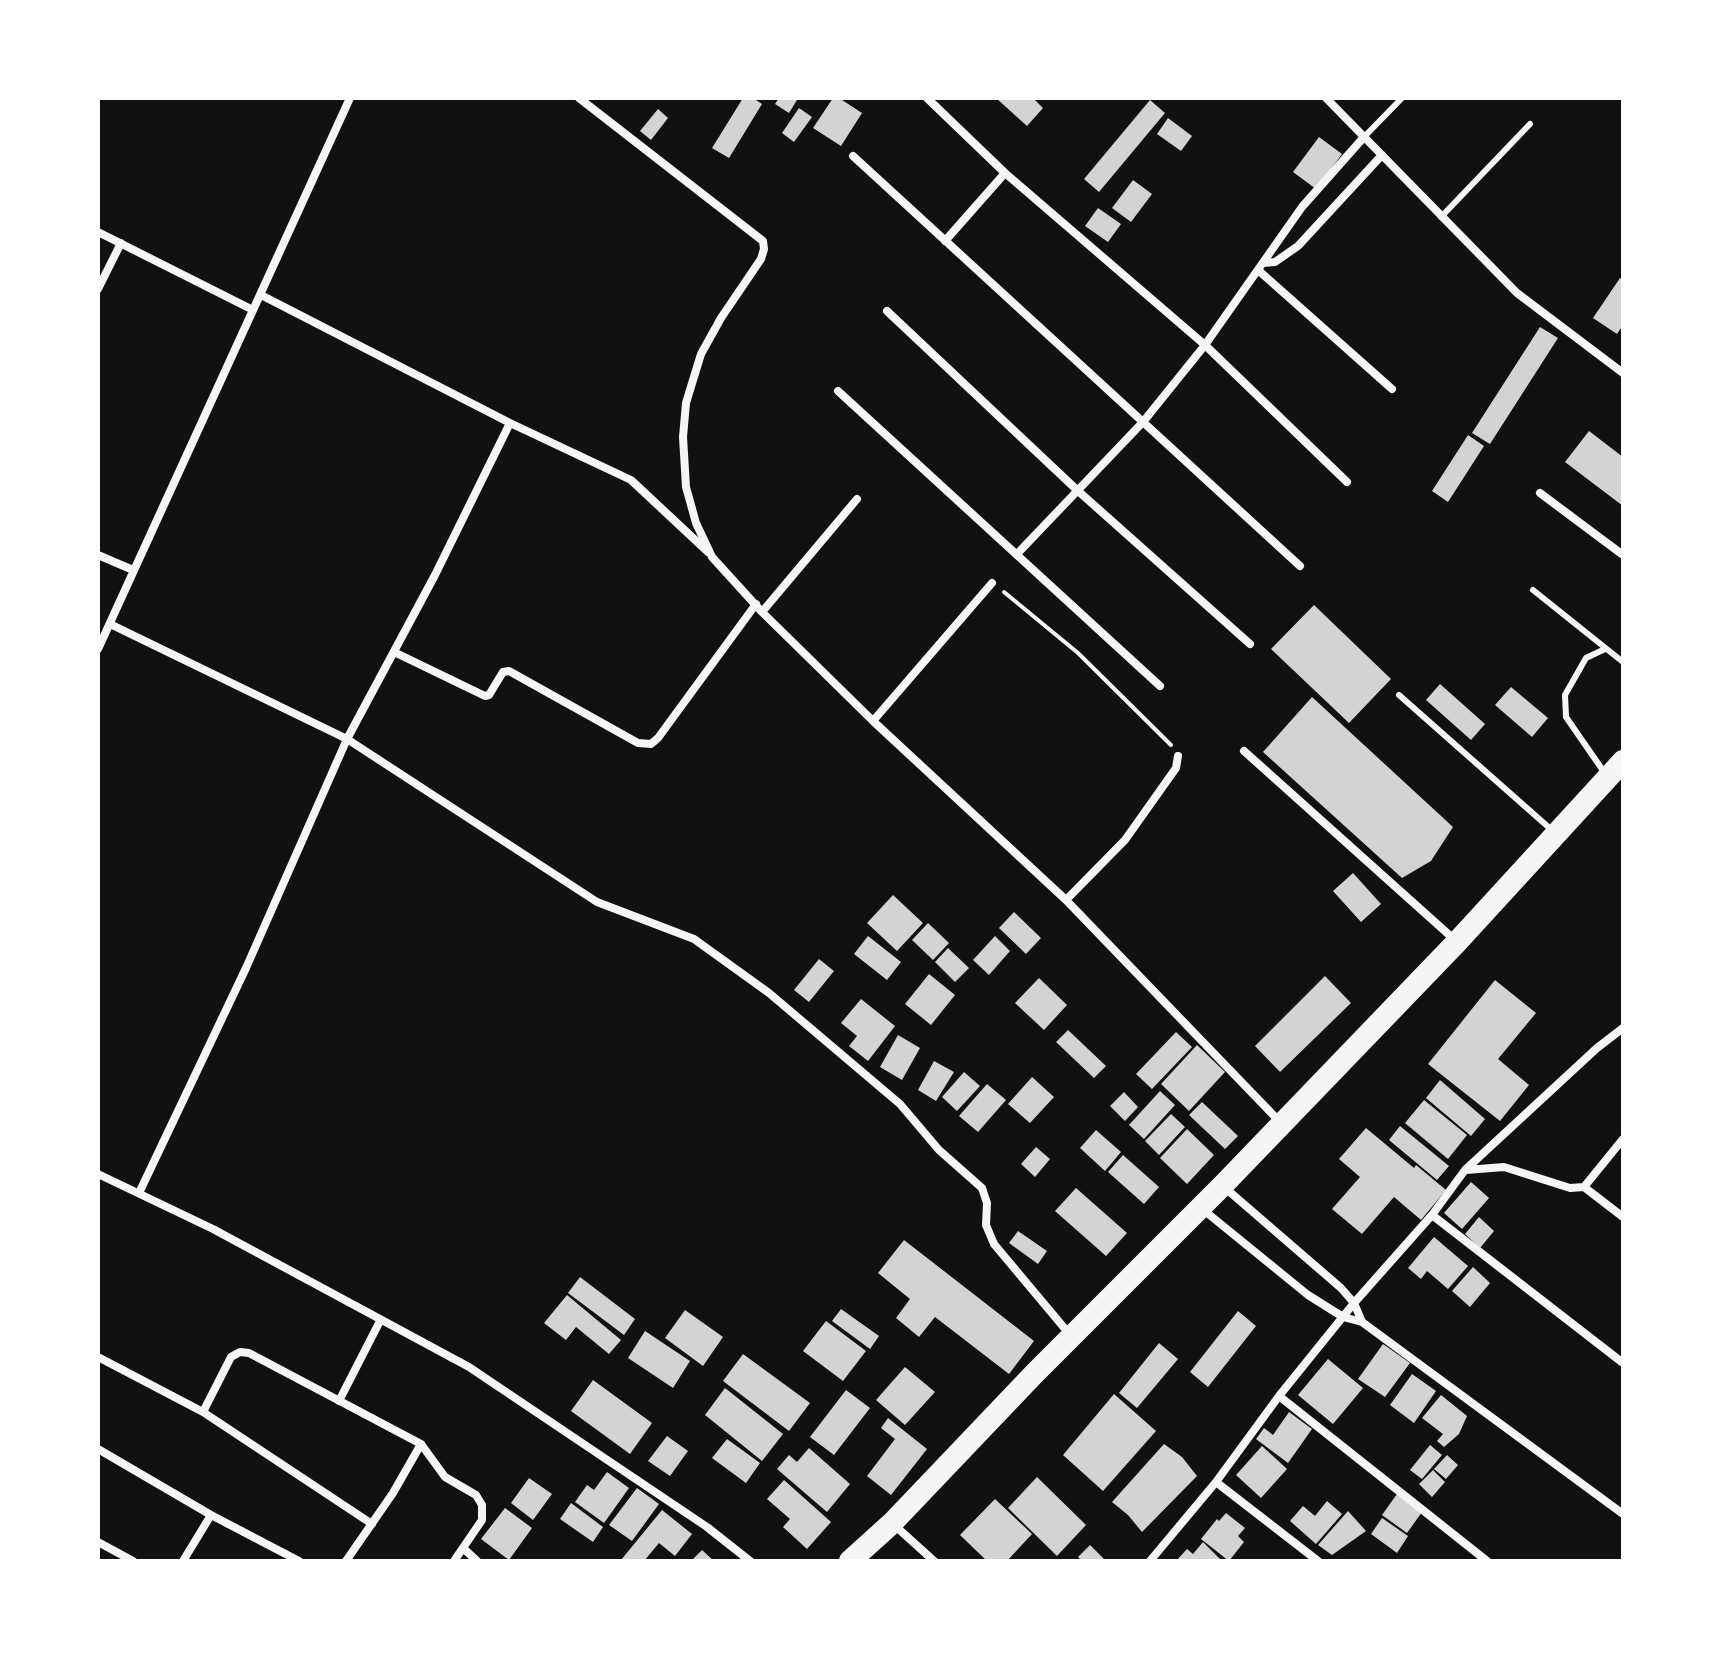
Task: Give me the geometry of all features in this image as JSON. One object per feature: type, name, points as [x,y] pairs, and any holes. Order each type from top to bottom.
[{"type":"highway","points":[[850,1561],[892,1523],[1223,1185],[1457,942],[1616,770]]},
{"type":"street","points":[[98,649],[350,98]]},
{"type":"street","points":[[579,98],[763,241],[761,259],[701,354],[686,403],[683,437],[686,487],[696,523],[712,557]]},
{"type":"street","points":[[927,98],[1005,173],[1205,345],[1347,482]]},
{"type":"street","points":[[1326,98],[1517,293],[1623,373]]},
{"type":"street","points":[[1017,554],[1143,422],[1205,345],[1302,207],[1364,137]]},
{"type":"street","points":[[1261,266],[1275,262],[1298,246],[1382,155]]},
{"type":"street","points":[[853,156],[1300,566]]},
{"type":"street","points":[[945,241],[1005,173]]},
{"type":"street","points":[[98,232],[253,310]]},
{"type":"street","points":[[98,289],[121,243]]},
{"type":"street","points":[[1261,266],[1392,389]]},
{"type":"street","points":[[261,295],[510,423],[631,480],[712,557],[762,612],[873,721],[1066,900],[1281,1124]]},
{"type":"street","points":[[887,311],[1077,490],[1250,644]]},
{"type":"street","points":[[838,391],[1160,686]]},
{"type":"street","points":[[139,1193],[246,968],[347,739],[435,575],[510,423]]},
{"type":"street","points":[[1540,493],[1623,555]]},
{"type":"street","points":[[762,612],[857,499]]},
{"type":"street","points":[[98,555],[133,570]]},
{"type":"street","points":[[873,721],[992,583]]},
{"type":"street","points":[[394,652],[485,696],[489,695],[503,672],[509,671],[638,743],[651,744],[756,604]]},
{"type":"street","points":[[110,624],[347,739],[597,902],[694,939],[809,1024],[900,1104],[939,1150],[982,1188],[987,1203],[986,1225],[994,1244],[1072,1337]]},
{"type":"street","points":[[1244,751],[1457,942]]},
{"type":"street","points":[[1066,900],[1125,840],[1176,768],[1178,756]]},
{"type":"street","points":[[1150,1561],[1216,1482],[1279,1396],[1354,1303],[1432,1215],[1465,1170],[1597,1048],[1623,1028]]},
{"type":"street","points":[[1584,1187],[1623,1139]]},
{"type":"street","points":[[1465,1170],[1504,1167],[1570,1188],[1584,1187],[1623,1217]]},
{"type":"street","points":[[98,1174],[264,1256],[469,1367],[707,1527],[750,1561]]},
{"type":"street","points":[[1223,1185],[1318,1266],[1354,1303],[1362,1322]]},
{"type":"street","points":[[1200,1208],[1308,1295],[1343,1317],[1362,1322],[1623,1514]]},
{"type":"street","points":[[1432,1215],[1623,1363]]},
{"type":"street","points":[[339,1401],[380,1321]]},
{"type":"street","points":[[203,1412],[231,1357],[240,1352],[249,1353],[421,1444],[445,1477],[476,1495],[482,1505],[482,1520],[454,1561]]},
{"type":"street","points":[[98,1357],[203,1412],[372,1524]]},
{"type":"street","points":[[1279,1396],[1487,1561]]},
{"type":"street","points":[[346,1561],[421,1444]]},
{"type":"street","points":[[98,1449],[211,1515],[299,1561]]},
{"type":"street","points":[[1216,1482],[1318,1561]]},
{"type":"street","points":[[183,1561],[211,1515]]},
{"type":"street","points":[[892,1523],[934,1561]]},
{"type":"street","points":[[98,1542],[133,1561]]},
{"type":"street","points":[[463,1548],[477,1561]]},
{"type":"lane","points":[[1364,137],[1402,98]]},
{"type":"lane","points":[[1441,217],[1530,124]]},
{"type":"lane","points":[[1533,590],[1623,662]]},
{"type":"lane","points":[[1605,649],[1586,658],[1565,695],[1566,717],[1616,770]]},
{"type":"lane","points":[[1399,695],[1557,834]]},
{"type":"path","points":[[992,583],[1078,653],[1171,745],[1178,756]]},
{"type":"building","points":[[743,98],[753,98],[762,104],[729,158],[712,148]]},
{"type":"building","points":[[779,98],[797,100],[789,113],[775,104]]},
{"type":"building","points":[[833,98],[839,98],[862,113],[841,146],[813,128]]},
{"type":"building","points":[[996,98],[1033,98],[1043,108],[1027,126]]},
{"type":"building","points":[[1150,100],[1165,113],[1099,192],[1084,179]]},
{"type":"building","points":[[799,108],[812,117],[794,142],[782,133]]},
{"type":"building","points":[[658,109],[668,118],[651,140],[640,131]]},
{"type":"building","points":[[1168,118],[1192,136],[1181,151],[1157,134]]},
{"type":"building","points":[[1319,137],[1342,154],[1316,189],[1293,172]]},
{"type":"building","points":[[1133,180],[1152,194],[1131,222],[1112,208]]},
{"type":"building","points":[[1098,208],[1121,224],[1108,242],[1085,226]]},
{"type":"building","points":[[1620,278],[1623,280],[1623,325],[1617,334],[1593,318]]},
{"type":"building","points":[[1540,327],[1558,338],[1490,444],[1472,433]]},
{"type":"building","points":[[1589,431],[1623,457],[1623,506],[1565,462]]},
{"type":"building","points":[[1468,435],[1484,446],[1448,502],[1432,491]]},
{"type":"building","points":[[1314,605],[1391,679],[1349,723],[1271,649]]},
{"type":"building","points":[[1440,684],[1485,724],[1471,740],[1426,700]]},
{"type":"building","points":[[1511,687],[1548,718],[1532,737],[1495,705]]},
{"type":"building","points":[[1312,697],[1453,827],[1431,861],[1402,878],[1263,752]]},
{"type":"building","points":[[1353,873],[1381,904],[1361,922],[1333,891]]},
{"type":"building","points":[[893,895],[923,923],[897,951],[867,923]]},
{"type":"building","points":[[1014,912],[1041,938],[1026,954],[999,928]]},
{"type":"building","points":[[928,923],[949,943],[933,960],[912,940]]},
{"type":"building","points":[[868,936],[901,962],[887,980],[854,954]]},
{"type":"building","points":[[995,936],[1010,951],[989,975],[973,960]]},
{"type":"building","points":[[948,948],[969,968],[955,982],[935,962]]},
{"type":"building","points":[[819,959],[834,971],[809,1002],[794,990]]},
{"type":"building","points":[[929,974],[955,995],[931,1025],[905,1004]]},
{"type":"building","points":[[1325,976],[1351,1003],[1280,1072],[1255,1046]]},
{"type":"building","points":[[1039,978],[1067,1005],[1044,1030],[1015,1003]]},
{"type":"building","points":[[1495,980],[1536,1013],[1498,1059],[1529,1085],[1500,1121],[1428,1064]]},
{"type":"building","points":[[861,999],[895,1026],[868,1061],[849,1046],[857,1036],[841,1023]]},
{"type":"building","points":[[1068,1030],[1106,1066],[1094,1078],[1056,1042]]},
{"type":"building","points":[[1176,1032],[1192,1047],[1152,1089],[1136,1074]]},
{"type":"building","points":[[898,1035],[920,1048],[902,1080],[880,1067]]},
{"type":"building","points":[[1197,1045],[1225,1072],[1189,1111],[1161,1084]]},
{"type":"building","points":[[934,1061],[954,1072],[936,1101],[918,1090]]},
{"type":"building","points":[[964,1072],[980,1086],[957,1111],[942,1097]]},
{"type":"building","points":[[1032,1077],[1054,1097],[1030,1123],[1008,1104]]},
{"type":"building","points":[[1440,1080],[1485,1119],[1471,1136],[1426,1098]]},
{"type":"building","points":[[987,1084],[1006,1100],[978,1132],[959,1116]]},
{"type":"building","points":[[1160,1091],[1175,1105],[1144,1139],[1129,1125]]},
{"type":"building","points":[[1124,1092],[1138,1107],[1125,1121],[1110,1106]]},
{"type":"building","points":[[1424,1100],[1467,1135],[1448,1159],[1405,1123]]},
{"type":"building","points":[[1202,1102],[1238,1136],[1225,1149],[1189,1115]]},
{"type":"building","points":[[1171,1114],[1185,1127],[1159,1155],[1145,1141]]},
{"type":"building","points":[[1400,1126],[1449,1166],[1437,1180],[1389,1140]]},
{"type":"building","points":[[1366,1128],[1446,1190],[1421,1220],[1394,1197],[1362,1234],[1332,1209],[1360,1177],[1339,1159]]},
{"type":"building","points":[[1187,1129],[1214,1155],[1187,1184],[1160,1158]]},
{"type":"building","points":[[1096,1130],[1121,1152],[1105,1171],[1080,1148]]},
{"type":"building","points":[[1036,1147],[1050,1159],[1035,1177],[1021,1164]]},
{"type":"building","points":[[1123,1155],[1159,1187],[1144,1204],[1108,1172]]},
{"type":"building","points":[[1471,1182],[1489,1198],[1462,1229],[1444,1213]]},
{"type":"building","points":[[1076,1188],[1127,1233],[1106,1256],[1055,1211]]},
{"type":"building","points":[[1479,1217],[1494,1231],[1480,1248],[1465,1234]]},
{"type":"building","points":[[1018,1231],[1047,1251],[1038,1264],[1009,1243]]},
{"type":"building","points":[[1434,1237],[1468,1266],[1448,1289],[1427,1271],[1421,1279],[1408,1268]]},
{"type":"building","points":[[904,1240],[1034,1341],[1009,1374],[935,1317],[919,1337],[896,1318],[910,1299],[878,1273]]},
{"type":"building","points":[[1473,1267],[1490,1283],[1470,1307],[1452,1291]]},
{"type":"building","points":[[580,1277],[635,1319],[624,1335],[568,1293]]},
{"type":"building","points":[[567,1295],[621,1340],[609,1354],[576,1327],[566,1340],[544,1323]]},
{"type":"building","points":[[841,1309],[879,1336],[870,1349],[832,1321]]},
{"type":"building","points":[[685,1310],[723,1337],[703,1366],[665,1338]]},
{"type":"building","points":[[1238,1311],[1256,1326],[1208,1387],[1190,1372]]},
{"type":"building","points":[[826,1321],[866,1351],[843,1381],[803,1351]]},
{"type":"building","points":[[645,1331],[690,1361],[673,1388],[628,1358]]},
{"type":"building","points":[[1159,1343],[1178,1359],[1137,1408],[1119,1393]]},
{"type":"building","points":[[1383,1344],[1410,1363],[1385,1397],[1358,1379]]},
{"type":"building","points":[[743,1354],[810,1403],[789,1431],[723,1381]]},
{"type":"building","points":[[1328,1359],[1363,1388],[1333,1424],[1298,1395]]},
{"type":"building","points":[[905,1367],[935,1392],[905,1425],[876,1400]]},
{"type":"building","points":[[1412,1374],[1436,1391],[1414,1423],[1390,1405]]},
{"type":"building","points":[[593,1380],[652,1423],[630,1454],[571,1411]]},
{"type":"building","points":[[725,1388],[783,1434],[762,1461],[705,1415]]},
{"type":"building","points":[[846,1390],[870,1408],[834,1455],[810,1437]]},
{"type":"building","points":[[1114,1394],[1156,1431],[1103,1491],[1063,1455]]},
{"type":"building","points":[[1441,1395],[1467,1416],[1459,1434],[1444,1447],[1437,1441],[1443,1434],[1422,1418]]},
{"type":"building","points":[[1289,1412],[1312,1429],[1288,1463],[1256,1439],[1264,1428],[1273,1435]]},
{"type":"building","points":[[888,1418],[927,1449],[891,1495],[867,1476],[895,1439],[881,1428]]},
{"type":"building","points":[[667,1436],[688,1451],[670,1476],[648,1461]]},
{"type":"building","points":[[727,1439],[760,1463],[746,1483],[712,1458]]},
{"type":"building","points":[[1164,1444],[1182,1457],[1197,1476],[1142,1532],[1112,1502]]},
{"type":"building","points":[[1430,1445],[1442,1455],[1422,1479],[1410,1470]]},
{"type":"building","points":[[1262,1446],[1287,1469],[1261,1498],[1236,1475]]},
{"type":"building","points":[[809,1448],[850,1484],[827,1512],[777,1469],[789,1455],[797,1462]]},
{"type":"building","points":[[1447,1455],[1458,1465],[1446,1479],[1434,1469]]},
{"type":"building","points":[[1433,1470],[1445,1482],[1432,1497],[1419,1484]]},
{"type":"building","points":[[607,1472],[629,1488],[604,1523],[575,1502],[587,1485],[594,1490]]},
{"type":"building","points":[[1037,1477],[1086,1525],[1057,1556],[1008,1508]]},
{"type":"building","points":[[529,1478],[552,1494],[533,1520],[511,1503]]},
{"type":"building","points":[[784,1480],[831,1522],[807,1549],[783,1527],[790,1519],[767,1499]]},
{"type":"building","points":[[637,1488],[659,1504],[632,1541],[609,1525]]},
{"type":"building","points":[[1397,1494],[1422,1512],[1407,1533],[1382,1515]]},
{"type":"building","points":[[995,1499],[1032,1534],[1007,1561],[987,1561],[960,1535]]},
{"type":"building","points":[[1327,1501],[1342,1514],[1316,1544],[1290,1521],[1303,1506],[1315,1516]]},
{"type":"building","points":[[571,1503],[603,1527],[593,1542],[560,1519]]},
{"type":"building","points":[[505,1508],[532,1528],[509,1560],[481,1539]]},
{"type":"building","points":[[662,1510],[692,1534],[675,1556],[659,1543],[644,1561],[621,1560]]},
{"type":"building","points":[[1348,1511],[1366,1531],[1332,1555],[1318,1545]]},
{"type":"building","points":[[1226,1513],[1245,1528],[1238,1536],[1244,1542],[1229,1561],[1201,1539]]},
{"type":"building","points":[[1382,1518],[1408,1536],[1397,1553],[1371,1534]]},
{"type":"building","points":[[1203,1542],[1220,1559],[1218,1561],[1176,1561],[1187,1549],[1193,1554]]},
{"type":"building","points":[[1090,1545],[1106,1561],[1082,1561],[1078,1557]]},
{"type":"building","points":[[702,1550],[714,1561],[691,1561]]}]
